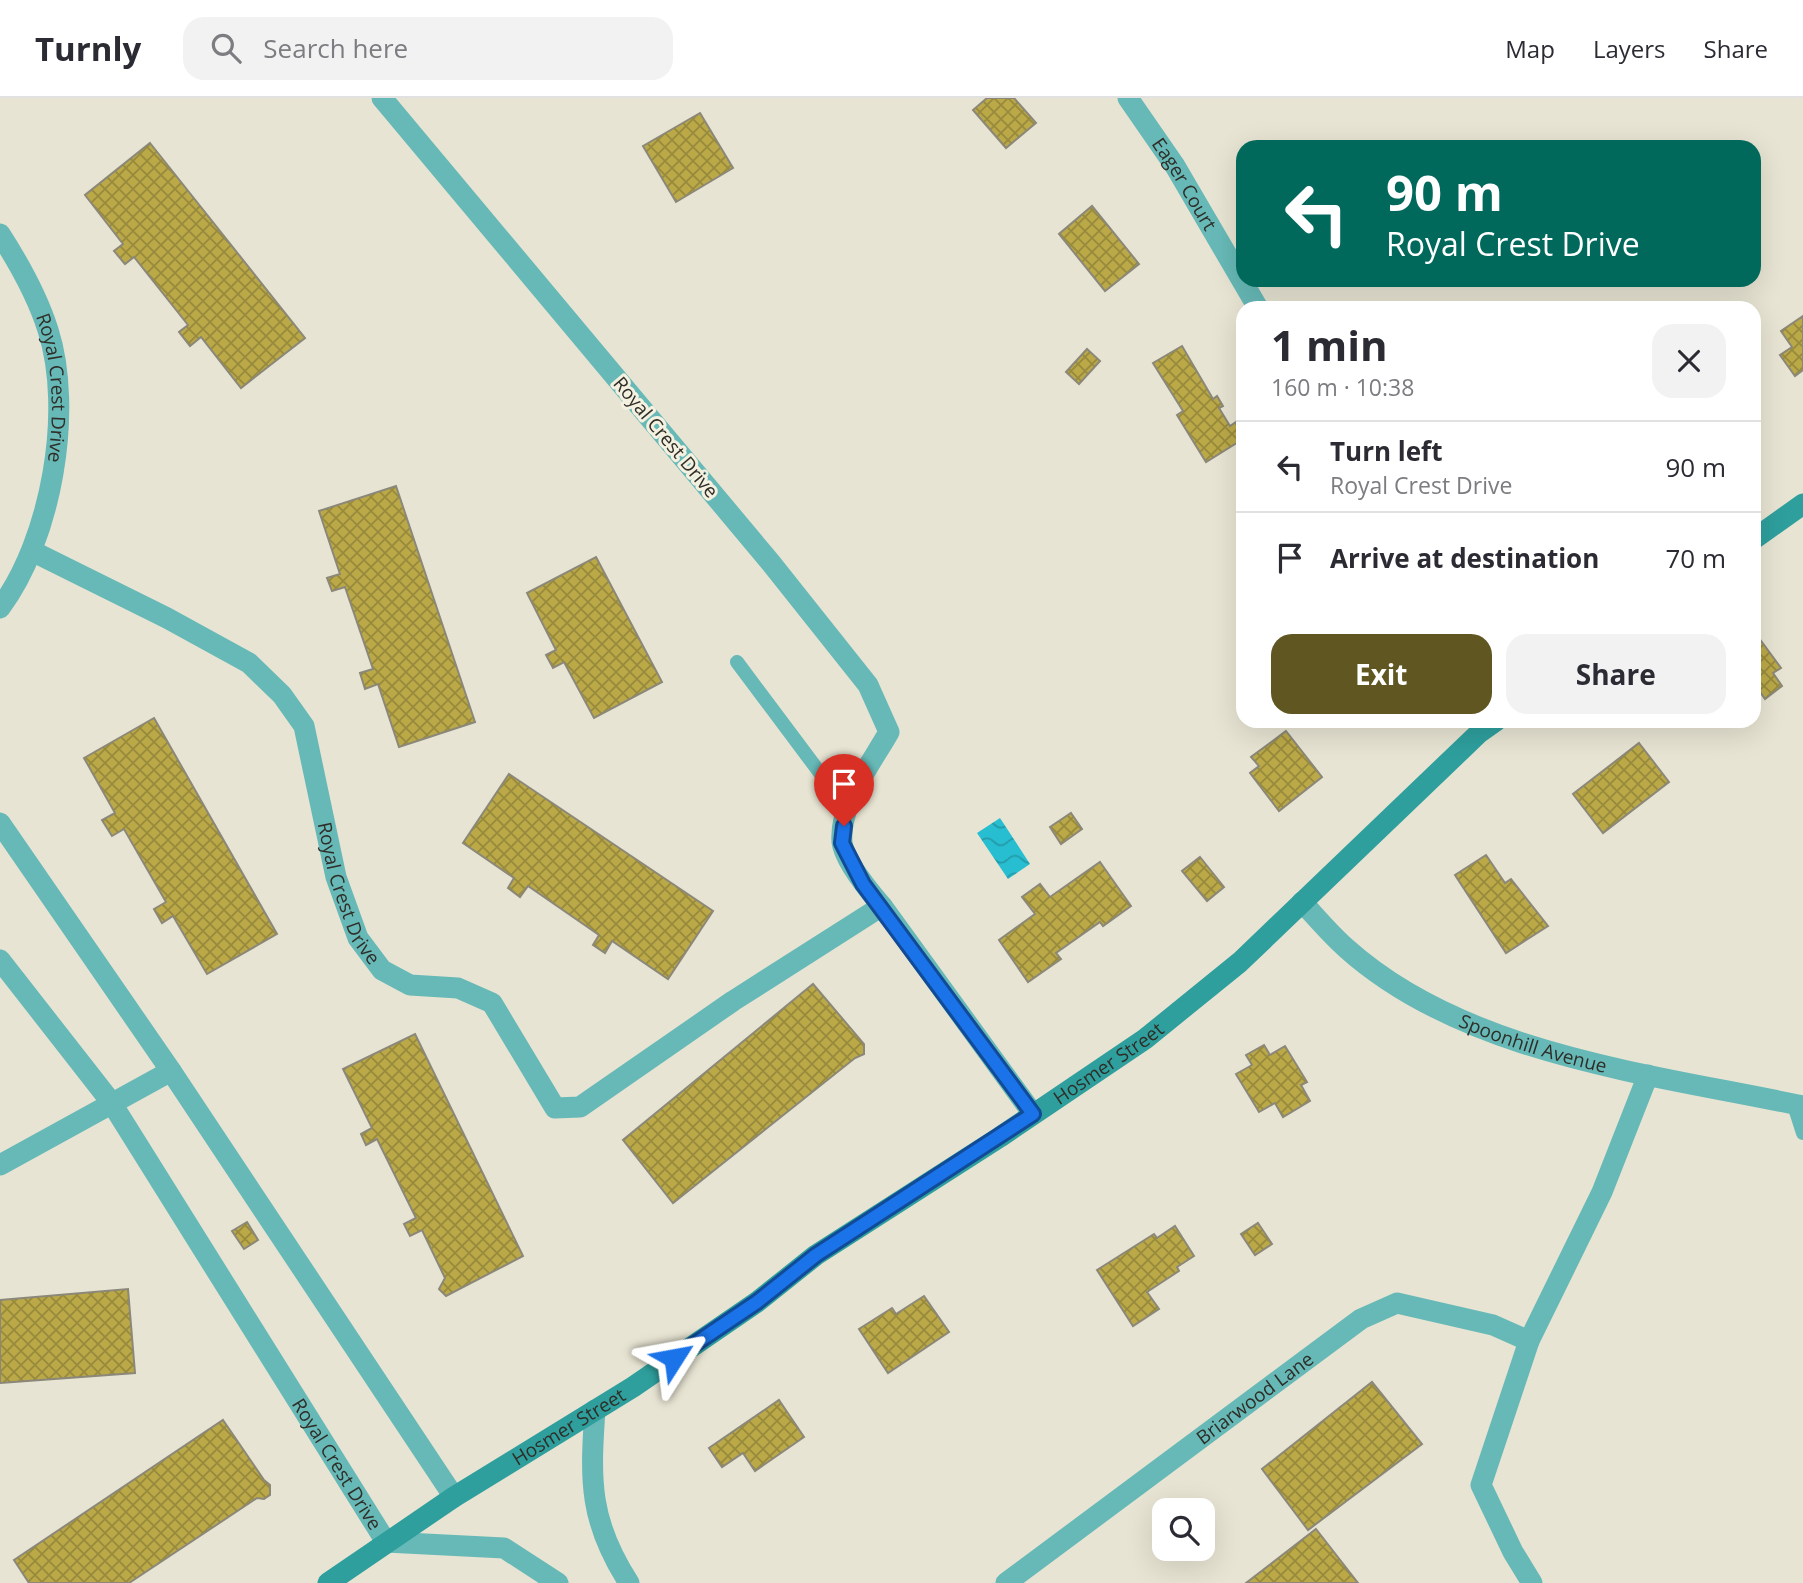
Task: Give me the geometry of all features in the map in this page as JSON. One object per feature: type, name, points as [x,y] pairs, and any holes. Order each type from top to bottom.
[{"type":"street","name":"Royal Crest Drive","points":[[382,98],[749,536],[868,685],[889,732],[847,808],[842,843],[863,884],[882,906],[1033,1114]]},
{"type":"street","name":"Eager Court","points":[[1128,98],[1175,166],[1236,270]]},
{"type":"street","name":"Royal Crest Drive","points":[[0,234],[29,280],[49,332],[56,373],[57,454],[45,514],[32,551],[0,608]]},
{"type":"street","points":[[1761,534],[1803,504]]},
{"type":"street","name":"Royal Crest Drive","points":[[32,551],[167,618],[249,663],[282,695],[304,726],[336,877],[358,938],[382,970],[410,985],[458,988],[492,1003],[555,1108],[580,1107],[733,1001],[882,906]]},
{"type":"street","name":"Hosmer Street","points":[[328,1583],[454,1497],[595,1410],[757,1302],[816,1255],[1033,1114],[1179,1013],[1240,962],[1351,859],[1480,728]]},
{"type":"street","points":[[0,822],[172,1071],[454,1497]]},
{"type":"street","name":"Spoonhill Avenue","points":[[1302,902],[1346,949],[1407,992],[1474,1025],[1546,1049],[1648,1075],[1799,1105]]},
{"type":"street","name":"Royal Crest Drive","points":[[0,960],[111,1102],[386,1542]]},
{"type":"street","points":[[0,1165],[172,1071]]},
{"type":"street","points":[[1531,1583],[1481,1485],[1529,1341],[1602,1192],[1648,1075]]},
{"type":"street","name":"Briarwood Lane","points":[[1006,1583],[1361,1319],[1397,1304],[1493,1325],[1529,1341]]},
{"type":"street","points":[[595,1410],[591,1467],[597,1521],[629,1583]]},
{"type":"street","points":[[386,1542],[504,1548],[558,1583]]},
{"type":"lane","points":[[737,662],[847,808]]},
{"type":"lane","points":[[1799,1105],[1803,1133]]},
{"type":"water","points":[[1000,818],[1030,864],[1008,879],[977,833]]},
{"type":"building","points":[[987,98],[1014,98],[1036,123],[1006,148],[973,110]]},
{"type":"building","points":[[700,113],[733,168],[676,202],[643,146]]},
{"type":"building","points":[[150,143],[305,338],[241,388],[201,337],[190,346],[179,332],[188,325],[134,257],[125,264],[114,251],[123,244],[85,195]]},
{"type":"building","points":[[1092,206],[1139,264],[1105,291],[1059,234]]},
{"type":"building","points":[[1803,316],[1803,370],[1795,376],[1780,355],[1792,347],[1781,331]]},
{"type":"building","points":[[1182,346],[1213,399],[1217,396],[1223,406],[1219,408],[1230,426],[1236,422],[1236,443],[1206,462],[1177,415],[1183,411],[1153,363]]},
{"type":"building","points":[[1087,349],[1100,361],[1079,384],[1066,372]]},
{"type":"building","points":[[396,486],[475,722],[399,747],[378,684],[365,689],[360,673],[373,669],[345,587],[332,591],[327,578],[340,574],[319,511]]},
{"type":"building","points":[[596,557],[662,682],[594,718],[564,662],[553,668],[546,655],[556,650],[527,593]]},
{"type":"building","points":[[1761,641],[1781,668],[1773,673],[1782,686],[1765,699],[1761,693]]},
{"type":"building","points":[[154,718],[277,934],[207,974],[173,916],[162,923],[154,909],[166,902],[124,829],[112,836],[102,820],[115,813],[84,758]]},
{"type":"building","points":[[1286,731],[1322,777],[1279,811],[1250,773],[1259,766],[1251,757]]},
{"type":"building","points":[[1639,743],[1669,782],[1603,833],[1573,794]]},
{"type":"building","points":[[509,774],[713,911],[668,979],[612,941],[605,953],[593,945],[599,935],[528,886],[520,897],[508,888],[514,878],[463,843]]},
{"type":"building","points":[[1071,813],[1082,829],[1061,844],[1050,827]]},
{"type":"building","points":[[1486,855],[1505,883],[1511,879],[1548,926],[1506,953],[1455,875]]},
{"type":"building","points":[[1200,857],[1224,887],[1207,901],[1182,871]]},
{"type":"building","points":[[1100,862],[1131,906],[1103,926],[1100,922],[1056,953],[1061,959],[1028,982],[999,940],[1035,914],[1022,897],[1040,884],[1050,897]]},
{"type":"building","points":[[813,984],[864,1044],[864,1054],[855,1058],[673,1203],[623,1140]]},
{"type":"building","points":[[415,1034],[523,1256],[446,1296],[439,1289],[445,1278],[422,1230],[410,1236],[404,1224],[416,1218],[377,1139],[366,1145],[361,1134],[372,1128],[343,1069]]},
{"type":"building","points":[[1264,1045],[1270,1055],[1285,1046],[1307,1082],[1301,1085],[1310,1101],[1283,1117],[1275,1103],[1259,1112],[1236,1074],[1252,1065],[1246,1055]]},
{"type":"building","points":[[247,1222],[258,1240],[244,1249],[232,1231]]},
{"type":"building","points":[[1258,1223],[1272,1244],[1255,1255],[1241,1234]]},
{"type":"building","points":[[1175,1226],[1194,1256],[1177,1267],[1179,1271],[1147,1292],[1159,1309],[1133,1326],[1097,1270],[1154,1234],[1157,1238]]},
{"type":"building","points":[[128,1289],[135,1373],[0,1383],[0,1300]]},
{"type":"building","points":[[924,1296],[949,1332],[888,1373],[859,1329],[892,1308],[896,1314]]},
{"type":"building","points":[[1372,1382],[1422,1444],[1308,1530],[1262,1469]]},
{"type":"building","points":[[779,1400],[804,1437],[755,1471],[743,1453],[722,1467],[709,1448]]},
{"type":"building","points":[[223,1420],[270,1485],[270,1495],[264,1499],[257,1498],[129,1583],[29,1583],[14,1560]]},
{"type":"building","points":[[1316,1529],[1358,1583],[1246,1583]]},
{"type":"route","points":[[674,1358],[757,1302],[816,1255],[1033,1114],[882,906],[863,884],[842,843],[844,826]]}]
